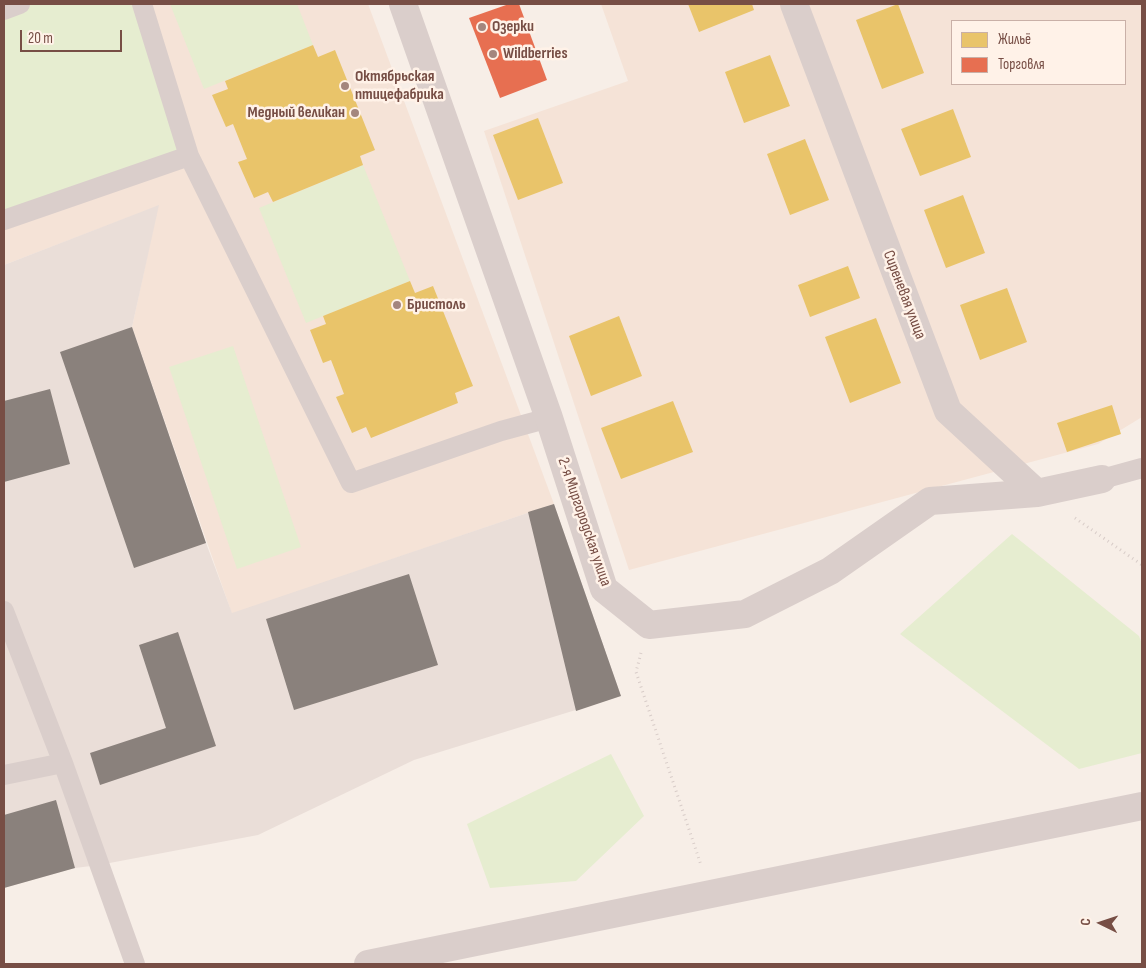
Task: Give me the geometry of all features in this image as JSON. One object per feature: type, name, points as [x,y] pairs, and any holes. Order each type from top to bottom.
[{"type":"street","name":"2-я Миргородская улица","points":[[403,4],[548,418],[604,589],[649,625]]},
{"type":"street","name":"Сиреневая улица","points":[[794,4],[948,411],[1037,493]]},
{"type":"street","points":[[649,625],[746,614],[830,571],[930,501],[1037,493],[1102,479]]},
{"type":"street","points":[[368,964],[1142,806]]},
{"type":"lane","points":[[4,10],[20,4]]},
{"type":"lane","points":[[142,4],[189,156],[351,483],[502,431],[548,418]]},
{"type":"lane","points":[[4,220],[189,156]]},
{"type":"lane","points":[[1102,479],[1142,468]]},
{"type":"lane","points":[[4,611],[63,763],[135,964]]},
{"type":"lane","points":[[4,775],[63,763]]},
{"type":"path","points":[[1037,493],[1142,564]]},
{"type":"path","points":[[649,625],[636,672],[711,894]]},
{"type":"shaded area","points":[[4,4],[368,4],[554,504],[232,614],[132,327],[158,206],[4,265]]},
{"type":"shaded area","points":[[601,4],[1142,4],[1142,417],[1098,444],[629,570],[484,131],[628,81]]},
{"type":"shaded area","points":[[159,205],[132,327],[232,613],[554,504],[621,696],[414,760],[258,835],[75,868],[4,888],[4,265]]},
{"type":"green space","points":[[20,4],[142,4],[189,156],[4,220],[4,10]]},
{"type":"green space","points":[[170,4],[297,4],[313,45],[204,89]]},
{"type":"green space","points":[[363,165],[410,281],[306,323],[259,208]]},
{"type":"green space","points":[[233,346],[301,547],[237,569],[169,367]]},
{"type":"green space","points":[[1012,534],[1139,636],[1142,644],[1142,753],[1079,769],[900,634]]},
{"type":"green space","points":[[611,754],[644,816],[576,881],[490,888],[467,824]]},
{"type":"building: Жильё","points":[[688,4],[752,4],[754,10],[699,32]]},
{"type":"building: Жильё","points":[[898,4],[924,73],[882,89],[856,20]]},
{"type":"building: Жильё","points":[[313,45],[318,57],[335,50],[375,150],[360,156],[363,165],[273,202],[268,192],[254,198],[238,162],[247,159],[233,124],[226,127],[212,95],[228,89],[225,81]]},
{"type":"building: Жильё","points":[[770,55],[790,106],[744,123],[725,72]]},
{"type":"building: Жильё","points":[[953,109],[971,157],[920,176],[901,129]]},
{"type":"building: Жильё","points":[[538,118],[563,183],[518,200],[493,135]]},
{"type":"building: Жильё","points":[[805,139],[829,200],[790,215],[767,154]]},
{"type":"building: Жильё","points":[[963,195],[985,253],[946,268],[924,210]]},
{"type":"building: Жильё","points":[[848,266],[860,298],[810,317],[798,285]]},
{"type":"building: Жильё","points":[[410,281],[415,293],[433,286],[473,386],[455,393],[458,403],[371,438],[366,427],[352,433],[336,397],[344,394],[331,360],[323,363],[310,330],[326,324],[323,316]]},
{"type":"building: Жильё","points":[[1007,288],[1027,342],[980,360],[960,305]]},
{"type":"building: Жильё","points":[[619,316],[642,376],[591,396],[569,336]]},
{"type":"building: Жильё","points":[[876,318],[901,383],[850,403],[825,337]]},
{"type":"building: Жильё","points":[[673,401],[693,452],[621,479],[601,428]]},
{"type":"building: Жильё","points":[[1112,405],[1121,434],[1067,452],[1057,423]]},
{"type":"building: Торговля","points":[[509,4],[519,4],[547,80],[500,98],[469,18]]},
{"type":"building: Промзона","points":[[132,327],[206,543],[134,568],[60,352]]},
{"type":"building: Промзона","points":[[50,389],[70,464],[4,482],[4,401]]},
{"type":"building: Промзона","points":[[554,504],[621,696],[576,711],[528,512]]},
{"type":"building: Промзона","points":[[409,574],[438,665],[294,710],[266,619]]},
{"type":"building: Промзона","points":[[178,632],[216,746],[100,785],[90,753],[166,728],[139,645]]},
{"type":"building: Промзона","points":[[56,800],[75,868],[4,888],[4,815]]},
{"type":"place","name":"Озерки","points":[[482,27]]},
{"type":"place","name":"Wildberries","points":[[493,54]]},
{"type":"place","name":"Октябрьская птицефабрика","points":[[345,86]]},
{"type":"place","name":"Медный великан","points":[[355,113]]},
{"type":"place","name":"Бристоль","points":[[397,305]]}]
